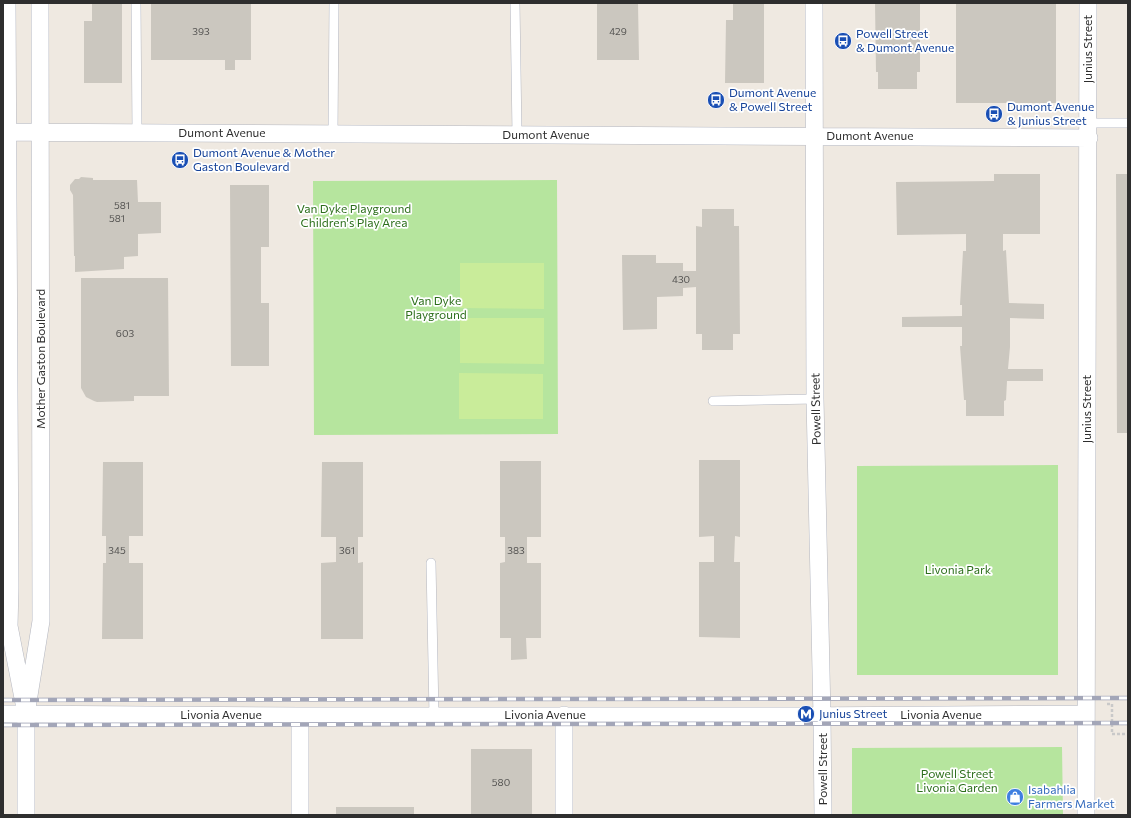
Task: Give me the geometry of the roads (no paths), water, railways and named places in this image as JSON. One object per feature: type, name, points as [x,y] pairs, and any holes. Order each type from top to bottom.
[{"type":"street","name":"Mother Gaston Boulevard","points":[[7,3],[5,132],[10,580],[9,626],[26,714]]},
{"type":"street","name":"Mother Gaston Boulevard","points":[[26,815],[26,714],[41,621],[40,3]]},
{"type":"street","name":"Powell Street","points":[[814,3],[815,399],[823,815]]},
{"type":"street","name":"Junius Street","points":[[1086,815],[1089,130],[1088,3]]},
{"type":"street","name":"Dumont Avenue","points":[[5,132],[814,136],[1089,130]]},
{"type":"street","name":"Livonia Avenue","points":[[3,714],[300,716],[822,716],[1086,714]]},
{"type":"street","points":[[564,715],[564,815]]},
{"type":"street","points":[[300,716],[300,815]]},
{"type":"lane","points":[[136,3],[137,132]]},
{"type":"lane","points":[[333,134],[334,3]]},
{"type":"lane","points":[[515,3],[517,134]]},
{"type":"lane","points":[[1089,130],[1128,123]]},
{"type":"lane","points":[[713,401],[815,399]]},
{"type":"lane","points":[[432,563],[434,715]]},
{"type":"railway","points":[[3,700],[1128,698]]},
{"type":"railway","points":[[3,725],[1128,723]]},
{"type":"place","name":"Powell Street & Dumont Avenue","points":[[843,41]]},
{"type":"place","name":"Dumont Avenue & Powell Street","points":[[716,100]]},
{"type":"place","name":"Dumont Avenue & Junius Street","points":[[994,114]]},
{"type":"place","name":"Dumont Avenue & Mother Gaston Boulevard","points":[[180,160]]},
{"type":"place","name":"Junius Street","points":[[806,714]]},
{"type":"place","name":"Isabahlia Farmers Market","points":[[1015,797]]},
{"type":"park label","name":"Van Dyke Playground Children's Play Area","points":[[354,216]]},
{"type":"park label","name":"Van Dyke Playground","points":[[436,308]]},
{"type":"park label","name":"Livonia Park","points":[[958,570]]},
{"type":"park label","name":"Powell Street Livonia Garden","points":[[957,781]]}]
